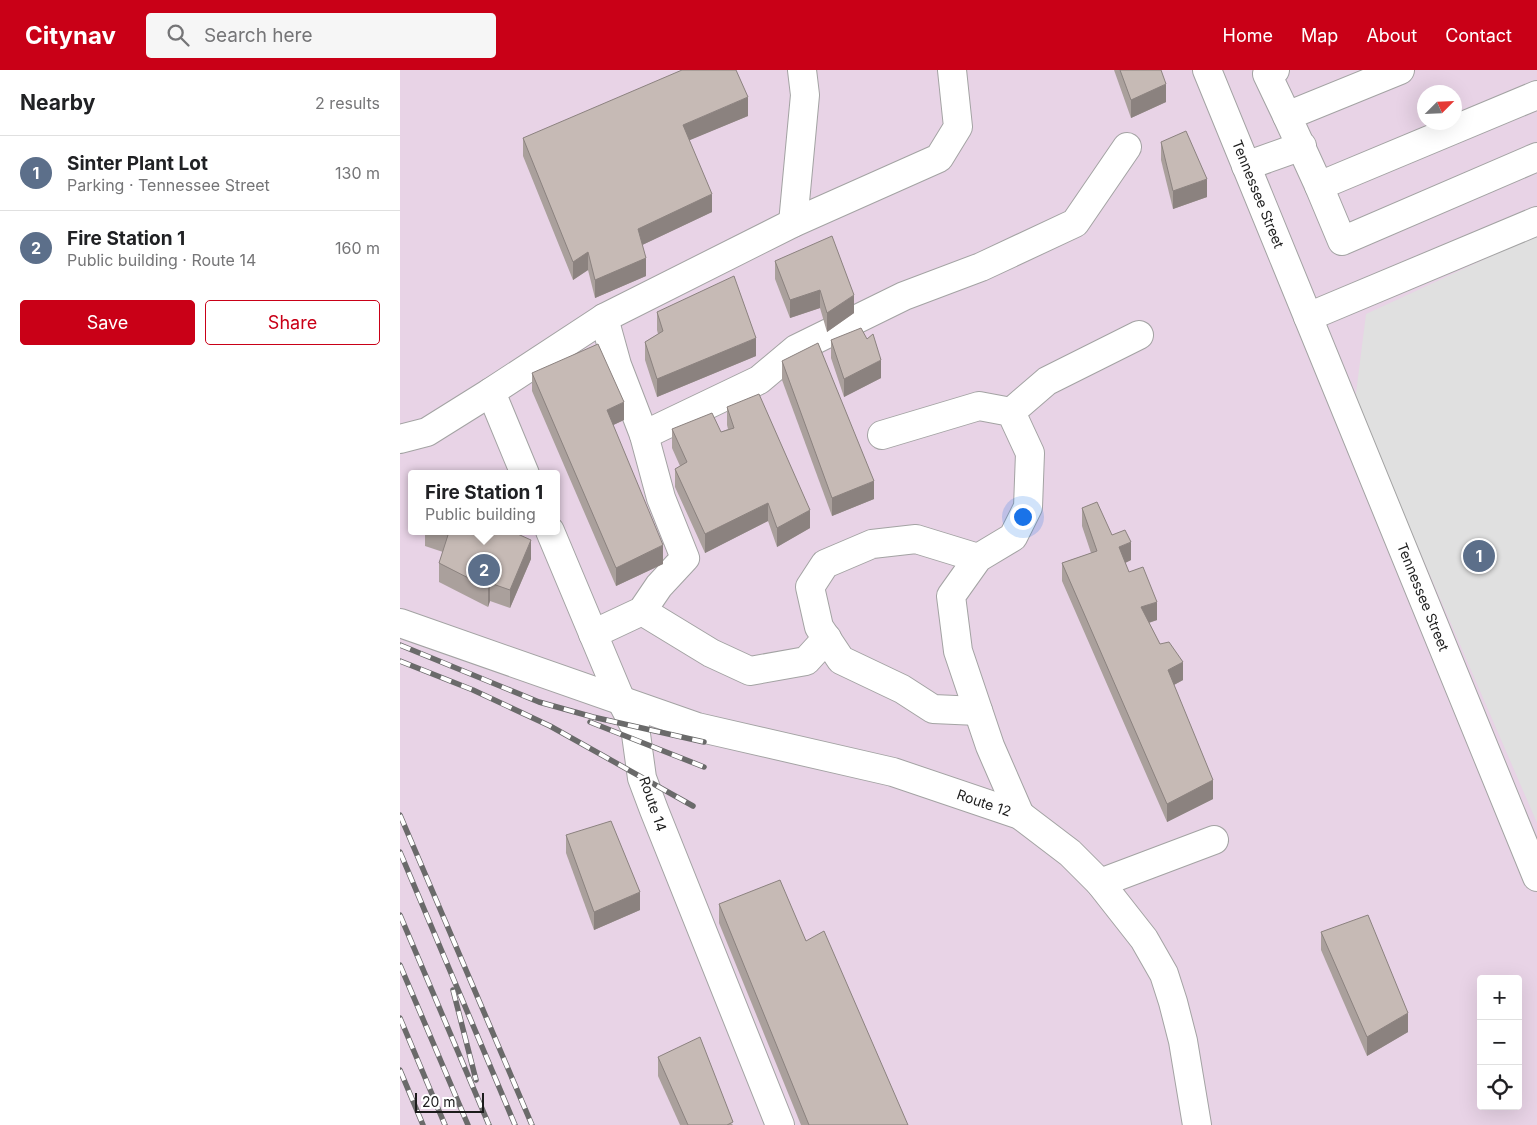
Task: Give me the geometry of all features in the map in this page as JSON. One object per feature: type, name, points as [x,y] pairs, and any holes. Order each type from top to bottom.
[{"type":"street","points":[[793,223],[805,95],[802,70]]},
{"type":"street","points":[[400,439],[427,432],[604,318],[793,223],[939,158],[958,127],[952,70]]},
{"type":"street","name":"Tennessee Street","points":[[1207,70],[1537,877]]},
{"type":"street","points":[[1287,116],[1400,70]]},
{"type":"street","points":[[1269,71],[1342,242],[1537,157]]},
{"type":"street","points":[[1319,186],[1537,95]]},
{"type":"street","points":[[1246,166],[1302,146]]},
{"type":"street","points":[[644,434],[759,380],[796,349],[904,296],[981,267],[1075,223],[1127,147]]},
{"type":"street","points":[[1308,317],[1537,221]]},
{"type":"street","points":[[593,634],[642,611],[659,586],[685,558],[661,498],[644,434],[617,365],[604,318]]},
{"type":"street","points":[[1011,412],[1047,381],[1139,335]]},
{"type":"street","points":[[491,392],[523,470]]},
{"type":"street","points":[[882,435],[978,406],[1011,412]]},
{"type":"street","points":[[1011,412],[1030,453],[1028,507],[1013,537],[978,558],[952,596],[958,652],[990,746],[1020,815]]},
{"type":"street","name":"Route 14","points":[[552,535],[620,698],[635,727],[642,778],[780,1125]]},
{"type":"street","points":[[978,558],[916,540],[872,544],[825,564],[810,587],[819,627],[841,660],[902,689],[933,709],[978,711]]},
{"type":"street","points":[[642,611],[711,653],[750,671],[806,661],[827,638]]},
{"type":"street","points":[[400,622],[620,698]]},
{"type":"street","name":"Route 12","points":[[620,698],[697,727],[893,772],[1020,815],[1070,853],[1100,884],[1144,939],[1164,974],[1183,1041],[1197,1125]]},
{"type":"street","points":[[1100,884],[1214,840]]},
{"type":"shaded area","points":[[400,70],[1537,70],[1537,1125],[400,1125]]},
{"type":"shaded area","points":[[1537,235],[1537,823],[1355,401],[1366,314]]},
{"type":"building","points":[[682,70],[736,70],[748,97],[683,125],[712,194],[638,229],[646,258],[595,280],[588,252],[573,262],[523,138]]},
{"type":"building","points":[[1120,70],[1161,70],[1166,84],[1131,100]]},
{"type":"building","points":[[1186,131],[1207,179],[1173,191],[1161,142]]},
{"type":"building","points":[[832,236],[854,295],[827,313],[820,290],[790,300],[775,261]]},
{"type":"building","points":[[734,276],[756,338],[657,379],[645,342],[663,331],[657,312]]},
{"type":"building","points":[[861,328],[867,339],[873,334],[881,360],[844,379],[831,340]]},
{"type":"building","points":[[818,343],[874,481],[832,498],[782,361]]},
{"type":"building","points":[[598,344],[624,402],[607,410],[663,545],[616,568],[532,373]]},
{"type":"building","points":[[759,394],[810,510],[777,528],[768,503],[705,534],[675,469],[687,462],[672,429],[712,413],[721,432],[734,428],[727,407]]},
{"type":"building","points":[[1097,502],[1112,535],[1125,530],[1131,542],[1119,547],[1129,572],[1143,567],[1157,602],[1141,607],[1160,644],[1169,642],[1183,662],[1168,670],[1213,780],[1167,804],[1062,563],[1097,551],[1082,508]]},
{"type":"building","points":[[448,535],[520,535],[531,540],[510,590],[490,583],[488,588],[439,563]]},
{"type":"building","points":[[611,821],[640,892],[594,912],[566,835]]},
{"type":"building","points":[[780,880],[806,941],[824,931],[908,1125],[809,1125],[719,904]]},
{"type":"building","points":[[1368,915],[1408,1013],[1367,1037],[1321,932]]},
{"type":"building","points":[[700,1037],[733,1122],[727,1125],[688,1125],[658,1057]]},
{"type":"railway","points":[[400,645],[539,702],[593,717],[704,742]]},
{"type":"railway","points":[[400,661],[473,690],[550,726],[693,806]]},
{"type":"railway","points":[[590,722],[704,767]]},
{"type":"railway","points":[[400,815],[532,1125]]},
{"type":"railway","points":[[400,852],[515,1125]]},
{"type":"railway","points":[[400,915],[489,1125]]},
{"type":"railway","points":[[400,965],[468,1125]]},
{"type":"railway","points":[[453,990],[476,1080]]},
{"type":"railway","points":[[400,1018],[445,1125]]},
{"type":"railway","points":[[400,1070],[423,1125]]},
{"type":"place","name":"Sinter Plant Lot","points":[[1479,556]]},
{"type":"place","name":"Fire Station 1","points":[[484,570]]}]
